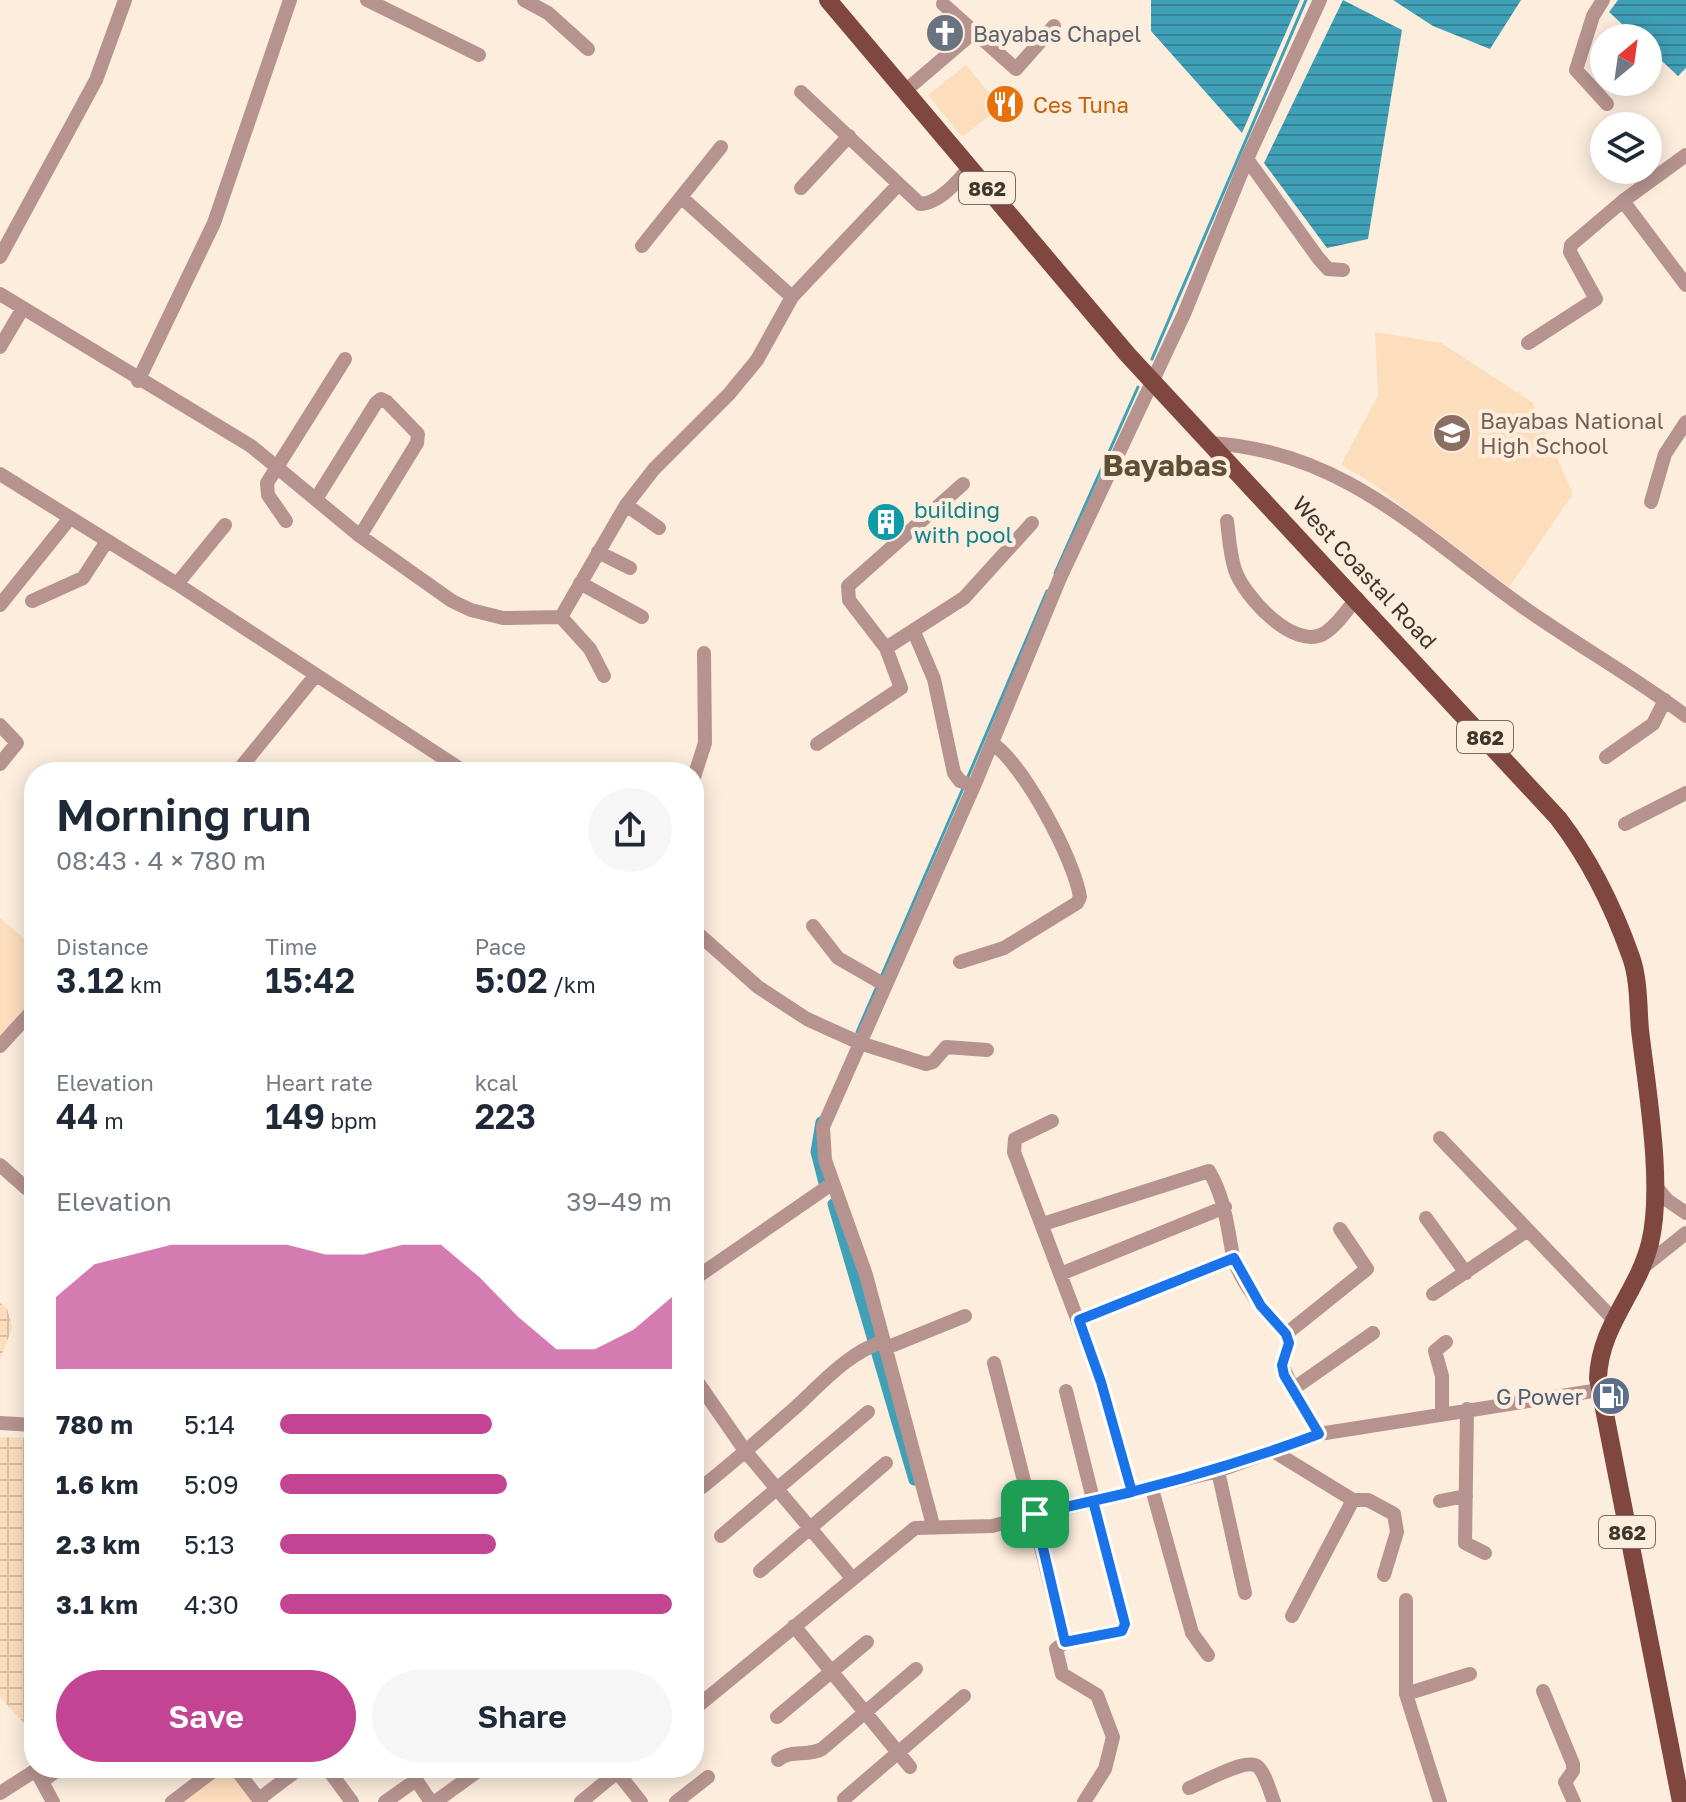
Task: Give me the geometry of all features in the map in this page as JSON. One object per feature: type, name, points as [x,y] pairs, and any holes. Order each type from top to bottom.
[{"type":"main road","name":"West Coastal Road","points":[[828,0],[1150,379],[1357,598],[1558,818],[1585,853],[1607,895],[1633,961],[1654,1184],[1652,1231],[1641,1269]]},
{"type":"main road","name":"862","points":[[1641,1269],[1613,1319],[1600,1352],[1599,1390],[1681,1802]]},
{"type":"street","points":[[0,257],[96,80],[125,0]]},
{"type":"street","points":[[138,381],[214,223],[290,0]]},
{"type":"street","points":[[524,0],[548,13],[588,49]]},
{"type":"street","points":[[933,1525],[880,1344],[856,1240],[833,1183],[821,1136],[860,1043],[879,983],[967,784],[992,743],[1060,578],[1150,379],[1184,314],[1247,159],[1320,0]]},
{"type":"street","points":[[1603,0],[1593,16],[1576,70],[1607,104]]},
{"type":"street","points":[[373,1],[479,55]]},
{"type":"street","points":[[943,4],[1016,69],[1054,26]]},
{"type":"street","points":[[905,91],[974,32]]},
{"type":"street","points":[[801,92],[897,186],[924,205],[960,180],[969,167]]},
{"type":"street","points":[[801,188],[849,136]]},
{"type":"street","points":[[642,246],[721,147]]},
{"type":"street","points":[[1528,343],[1595,301],[1595,293],[1570,247],[1623,201],[1686,155]]},
{"type":"street","points":[[1247,159],[1319,259],[1328,269],[1343,270]]},
{"type":"street","points":[[561,617],[626,505],[654,469],[729,394],[757,360],[792,297],[897,186]]},
{"type":"street","points":[[681,197],[792,297]]},
{"type":"street","points":[[1623,201],[1686,285]]},
{"type":"street","points":[[0,294],[277,464],[360,536],[471,610],[503,618],[561,617],[590,649],[604,676]]},
{"type":"street","points":[[0,347],[23,308]]},
{"type":"street","points":[[286,521],[268,495],[267,483],[345,359]]},
{"type":"street","points":[[316,499],[376,403],[381,399],[387,402],[418,434],[417,443],[360,536]]},
{"type":"street","points":[[1651,502],[1667,449],[1686,422]]},
{"type":"street","points":[[1210,443],[1289,457],[1351,482],[1563,635],[1686,716]]},
{"type":"street","points":[[0,474],[177,584],[449,762]]},
{"type":"street","points":[[817,744],[901,688],[886,648],[849,600],[848,586],[963,484]]},
{"type":"street","points":[[626,505],[659,528]]},
{"type":"street","points":[[0,605],[70,518]]},
{"type":"street","points":[[1227,521],[1234,568],[1241,582],[1256,602],[1298,636],[1311,638],[1325,633],[1357,598]]},
{"type":"street","points":[[886,648],[964,598],[1032,523]]},
{"type":"street","points":[[177,584],[225,525]]},
{"type":"street","points":[[32,601],[83,578],[107,541]]},
{"type":"street","points":[[598,552],[630,568]]},
{"type":"street","points":[[580,583],[642,617]]},
{"type":"street","points":[[914,632],[934,679],[954,773],[967,784]]},
{"type":"street","points":[[699,762],[705,743],[704,653]]},
{"type":"street","points":[[245,762],[315,676]]},
{"type":"street","points":[[1606,757],[1653,724],[1665,700]]},
{"type":"street","points":[[0,725],[17,743],[0,764]]},
{"type":"street","points":[[960,962],[1004,948],[1077,903],[1080,897],[1043,808],[1023,774],[992,743]]},
{"type":"street","points":[[1625,824],[1686,793]]},
{"type":"street","points":[[813,926],[838,958],[879,983]]},
{"type":"street","points":[[704,938],[780,1003],[860,1043],[926,1064],[933,1062],[946,1047],[987,1050]]},
{"type":"street","points":[[0,1046],[24,1020]]},
{"type":"street","points":[[1052,1121],[1019,1134],[1013,1144],[1101,1382],[1132,1492]]},
{"type":"street","points":[[1440,1138],[1613,1319]]},
{"type":"street","points":[[0,1165],[24,1186]]},
{"type":"street","points":[[1043,1224],[1208,1171],[1225,1207],[1234,1258],[1261,1306],[1286,1334],[1289,1343],[1282,1365],[1319,1434]]},
{"type":"street","points":[[704,1272],[833,1183]]},
{"type":"street","points":[[1654,1184],[1667,1200],[1686,1213]]},
{"type":"street","points":[[1063,1273],[1225,1207]]},
{"type":"street","points":[[1426,1218],[1466,1273]]},
{"type":"street","points":[[1286,1334],[1366,1271],[1367,1266],[1340,1229]]},
{"type":"street","points":[[1433,1294],[1528,1230]]},
{"type":"street","points":[[1641,1269],[1686,1233]]},
{"type":"street","points":[[1079,1320],[1234,1258]]},
{"type":"street","points":[[704,1485],[746,1452],[834,1371],[880,1344],[965,1316]]},
{"type":"street","points":[[1293,1389],[1373,1333]]},
{"type":"street","points":[[1442,1413],[1442,1376],[1435,1351],[1446,1342]]},
{"type":"street","points":[[994,1363],[1035,1514],[1065,1642]]},
{"type":"street","points":[[704,1701],[907,1532],[933,1525],[980,1528],[1152,1489],[1218,1471],[1319,1434],[1599,1390]]},
{"type":"street","points":[[704,1391],[746,1452],[852,1578]]},
{"type":"street","points":[[1066,1391],[1125,1627],[1122,1631],[1065,1642],[1055,1654],[1061,1672],[1097,1695],[1113,1737],[1105,1769],[1084,1802]]},
{"type":"street","points":[[1467,1409],[1465,1543],[1485,1553]]},
{"type":"street","points":[[721,1536],[779,1491],[868,1412]]},
{"type":"street","points":[[0,1423],[24,1424]]},
{"type":"street","points":[[1273,1451],[1353,1500],[1368,1500],[1394,1514],[1397,1532],[1384,1575]]},
{"type":"street","points":[[760,1571],[886,1463]]},
{"type":"street","points":[[1218,1471],[1245,1593]]},
{"type":"street","points":[[1152,1489],[1192,1633],[1208,1655]]},
{"type":"street","points":[[1440,1501],[1466,1496]]},
{"type":"street","points":[[1292,1616],[1353,1500]]},
{"type":"street","points":[[1406,1600],[1406,1694],[1440,1802]]},
{"type":"street","points":[[794,1626],[910,1767]]},
{"type":"street","points":[[777,1717],[867,1642]]},
{"type":"street","points":[[778,1760],[790,1753],[816,1753],[916,1669]]},
{"type":"street","points":[[1406,1694],[1470,1674]]},
{"type":"street","points":[[1543,1691],[1573,1764],[1573,1771],[1565,1782],[1574,1802]]},
{"type":"street","points":[[844,1799],[964,1696]]},
{"type":"street","points":[[1189,1788],[1252,1764],[1260,1769],[1274,1802]]},
{"type":"street","points":[[0,1793],[24,1777]]},
{"type":"street","points":[[676,1802],[708,1777]]},
{"type":"street","points":[[40,1778],[53,1802]]},
{"type":"street","points":[[43,1781],[47,1778]]},
{"type":"street","points":[[172,1802],[204,1778]]},
{"type":"street","points":[[243,1778],[260,1801],[288,1778]]},
{"type":"street","points":[[334,1778],[352,1802]]},
{"type":"street","points":[[385,1802],[408,1778]]},
{"type":"street","points":[[415,1778],[433,1802],[467,1778]]},
{"type":"street","points":[[581,1802],[610,1778]]},
{"type":"street","points":[[625,1778],[641,1802]]},
{"type":"shaded area","points":[[966,65],[1001,107],[962,137],[928,95]]},
{"type":"shaded area","name":"Bayabas National High School","points":[[1375,332],[1441,343],[1532,402],[1573,494],[1509,587],[1366,479],[1341,465],[1378,395]]},
{"type":"shaded area","points":[[0,918],[24,938],[24,1011],[0,1039]]},
{"type":"shaded area","points":[[0,1303],[7,1308],[12,1328],[0,1359]]},
{"type":"shaded area","points":[[0,1437],[24,1438],[24,1723],[0,1697]]},
{"type":"shaded area","points":[[204,1778],[235,1778],[253,1802],[174,1802]]},
{"type":"water","points":[[1151,0],[1300,0],[1242,133],[1151,31]]},
{"type":"water","points":[[1343,0],[1402,30],[1368,239],[1327,248],[1264,163]]},
{"type":"water","points":[[1393,0],[1521,0],[1490,49],[1433,26]]},
{"type":"water","points":[[1618,0],[1686,0],[1686,68],[1678,76],[1662,61],[1662,24],[1622,24],[1609,12]]},
{"type":"waterway","points":[[1152,359],[1306,0]]},
{"type":"waterway","points":[[1055,573],[1138,387]]},
{"type":"waterway","points":[[967,779],[1047,591]]},
{"type":"waterway","points":[[881,977],[964,786]]},
{"type":"waterway","points":[[857,1032],[878,984]]},
{"type":"waterway","points":[[821,1122],[816,1152],[825,1187]]},
{"type":"waterway","points":[[833,1204],[914,1480]]},
{"type":"place","name":"Bayabas Chapel","points":[[945,33]]},
{"type":"place","name":"Ces Tuna","points":[[1005,104]]},
{"type":"place","name":"Bayabas National High School","points":[[1452,433]]},
{"type":"place","name":"building with pool","points":[[886,522]]},
{"type":"place","name":"G Power","points":[[1611,1396]]},
{"type":"district","name":"Bayabas","points":[[1165,465]]},
{"type":"route","points":[[1234,1258],[1240,1274],[1261,1306],[1286,1334],[1289,1343],[1282,1365],[1284,1375],[1319,1434],[1218,1471],[1152,1489],[1093,1501],[1125,1624],[1122,1631],[1065,1642],[1035,1514],[1132,1492],[1101,1382],[1079,1320],[1234,1258]]}]
